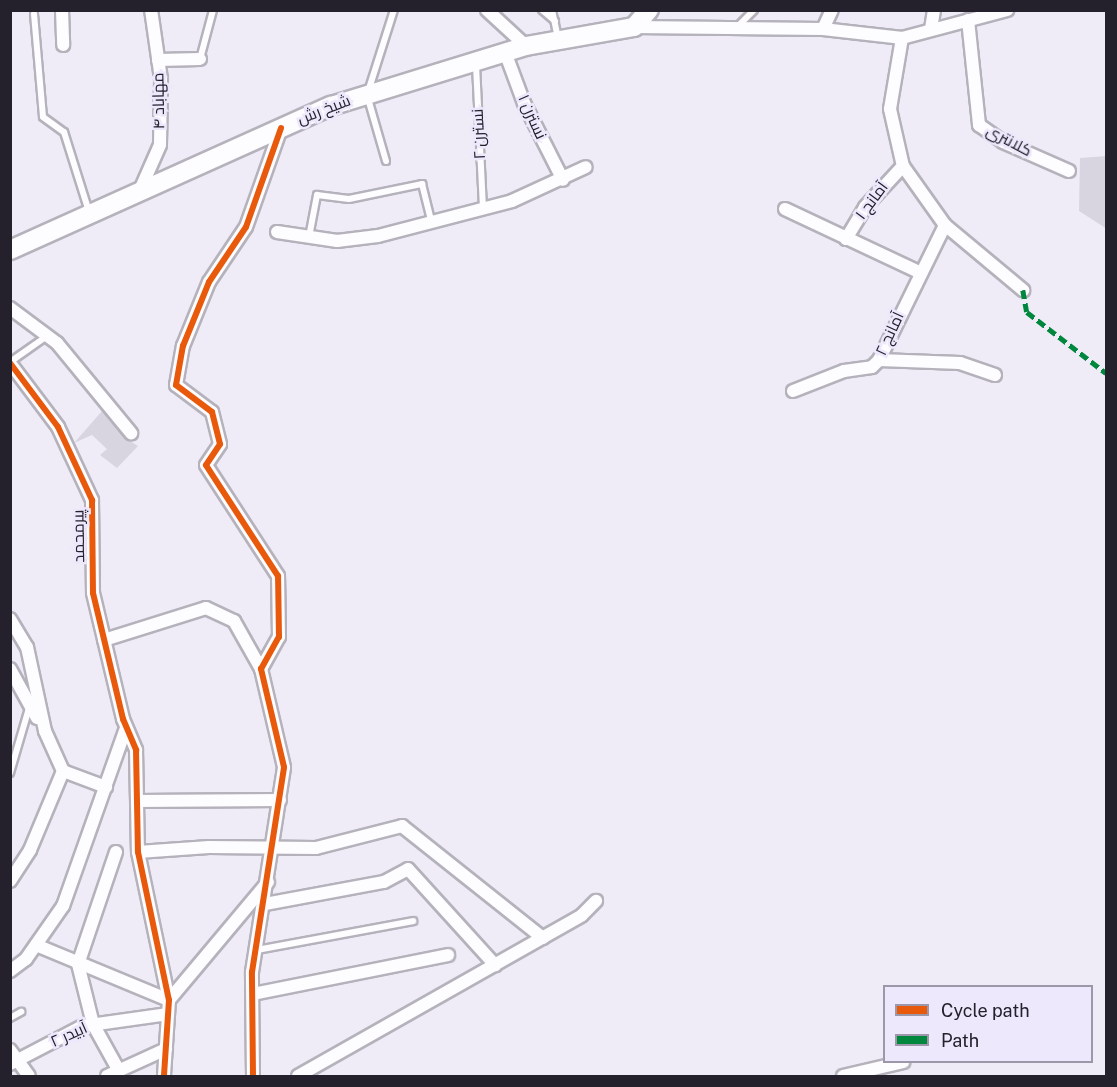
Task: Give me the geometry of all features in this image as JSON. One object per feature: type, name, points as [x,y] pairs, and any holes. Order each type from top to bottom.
[{"type":"street","points":[[62,10],[63,45]]},
{"type":"street","name":"مهاباد ۴","points":[[141,189],[160,145],[158,60],[151,10]]},
{"type":"street","points":[[487,10],[526,46]]},
{"type":"street","points":[[634,27],[649,10]]},
{"type":"street","points":[[824,29],[832,10]]},
{"type":"street","points":[[931,28],[934,10]]},
{"type":"street","points":[[634,27],[824,29],[902,38],[931,28],[1008,10]]},
{"type":"street","name":"کلانتری","points":[[968,20],[979,125],[1003,142],[1069,171]]},
{"type":"street","name":"شیخ رش","points":[[10,250],[141,189],[281,128],[367,95],[526,46],[634,27]]},
{"type":"street","points":[[902,38],[890,109],[903,166],[945,225],[1023,290]]},
{"type":"street","name":"نسترن ۱","points":[[505,52],[524,103],[563,180]]},
{"type":"street","points":[[158,60],[200,59]]},
{"type":"street","points":[[261,669],[279,637],[278,576],[206,465],[220,444],[212,411],[176,385],[183,346],[209,282],[246,227],[281,128]]},
{"type":"street","name":"آمانج ۱","points":[[846,239],[872,198],[903,166]]},
{"type":"street","points":[[277,232],[337,241],[378,236],[541,192],[586,167]]},
{"type":"street","points":[[786,209],[919,272]]},
{"type":"street","name":"آمانج ۲","points":[[793,392],[844,371],[872,367],[879,360],[919,272],[945,225]]},
{"type":"street","points":[[10,308],[47,336],[131,433]]},
{"type":"street","points":[[879,360],[960,363],[995,375]]},
{"type":"street","name":"پیرمحمد","points":[[10,363],[58,427],[92,500],[93,593],[126,728],[136,750],[138,852],[169,1000],[164,1077]]},
{"type":"street","points":[[104,640],[206,608],[234,621],[261,669],[284,767],[270,878],[257,950],[253,994],[253,1077]]},
{"type":"street","points":[[10,619],[27,647],[45,731]]},
{"type":"street","points":[[10,669],[45,731],[63,771],[106,787]]},
{"type":"street","points":[[10,971],[36,945],[63,906],[126,728]]},
{"type":"street","points":[[10,881],[30,850],[63,771]]},
{"type":"street","points":[[137,801],[279,800]]},
{"type":"street","points":[[138,852],[274,845],[316,848],[402,826],[543,938]]},
{"type":"street","points":[[116,852],[78,964],[93,1024],[113,1074],[166,1048]]},
{"type":"street","points":[[265,904],[384,882],[408,869],[495,965]]},
{"type":"street","points":[[36,945],[169,1000],[270,878]]},
{"type":"street","points":[[298,1077],[582,915],[596,901]]},
{"type":"street","points":[[253,994],[448,956]]},
{"type":"street","name":"آبیدر ۲","points":[[13,1058],[93,1024],[168,1014]]},
{"type":"street","points":[[13,1058],[29,1077]]},
{"type":"street","points":[[843,1077],[899,1063]]},
{"type":"lane","points":[[200,59],[213,10]]},
{"type":"lane","points":[[386,161],[367,95],[394,10]]},
{"type":"lane","points":[[542,10],[555,21]]},
{"type":"lane","points":[[552,10],[558,40]]},
{"type":"lane","points":[[735,29],[754,10]]},
{"type":"lane","points":[[34,14],[43,117],[64,132],[89,213]]},
{"type":"lane","name":"نسترن ۲","points":[[476,61],[483,207]]},
{"type":"lane","points":[[309,237],[317,195],[349,199],[422,184],[431,221]]},
{"type":"lane","points":[[10,363],[47,336]]},
{"type":"lane","points":[[10,773],[30,704]]},
{"type":"lane","points":[[257,950],[413,921]]},
{"type":"lane","points":[[10,1018],[21,1012]]},
{"type":"building","points":[[1107,156],[1107,229],[1079,211],[1080,158]]},
{"type":"building","points":[[102,411],[125,438],[138,446],[117,468],[100,455],[107,449],[92,435],[74,443]]},
{"type":"marked path","points":[[1023,290],[1027,312],[1106,373]]},
{"type":"cycle path","points":[[253,1076],[252,972],[284,767],[261,669],[279,637],[278,576],[206,465],[220,444],[212,412],[176,385],[183,346],[209,282],[246,227],[281,128]]},
{"type":"cycle path","points":[[10,363],[58,427],[92,500],[93,593],[123,719],[136,750],[138,852],[169,1000],[164,1076]]}]
